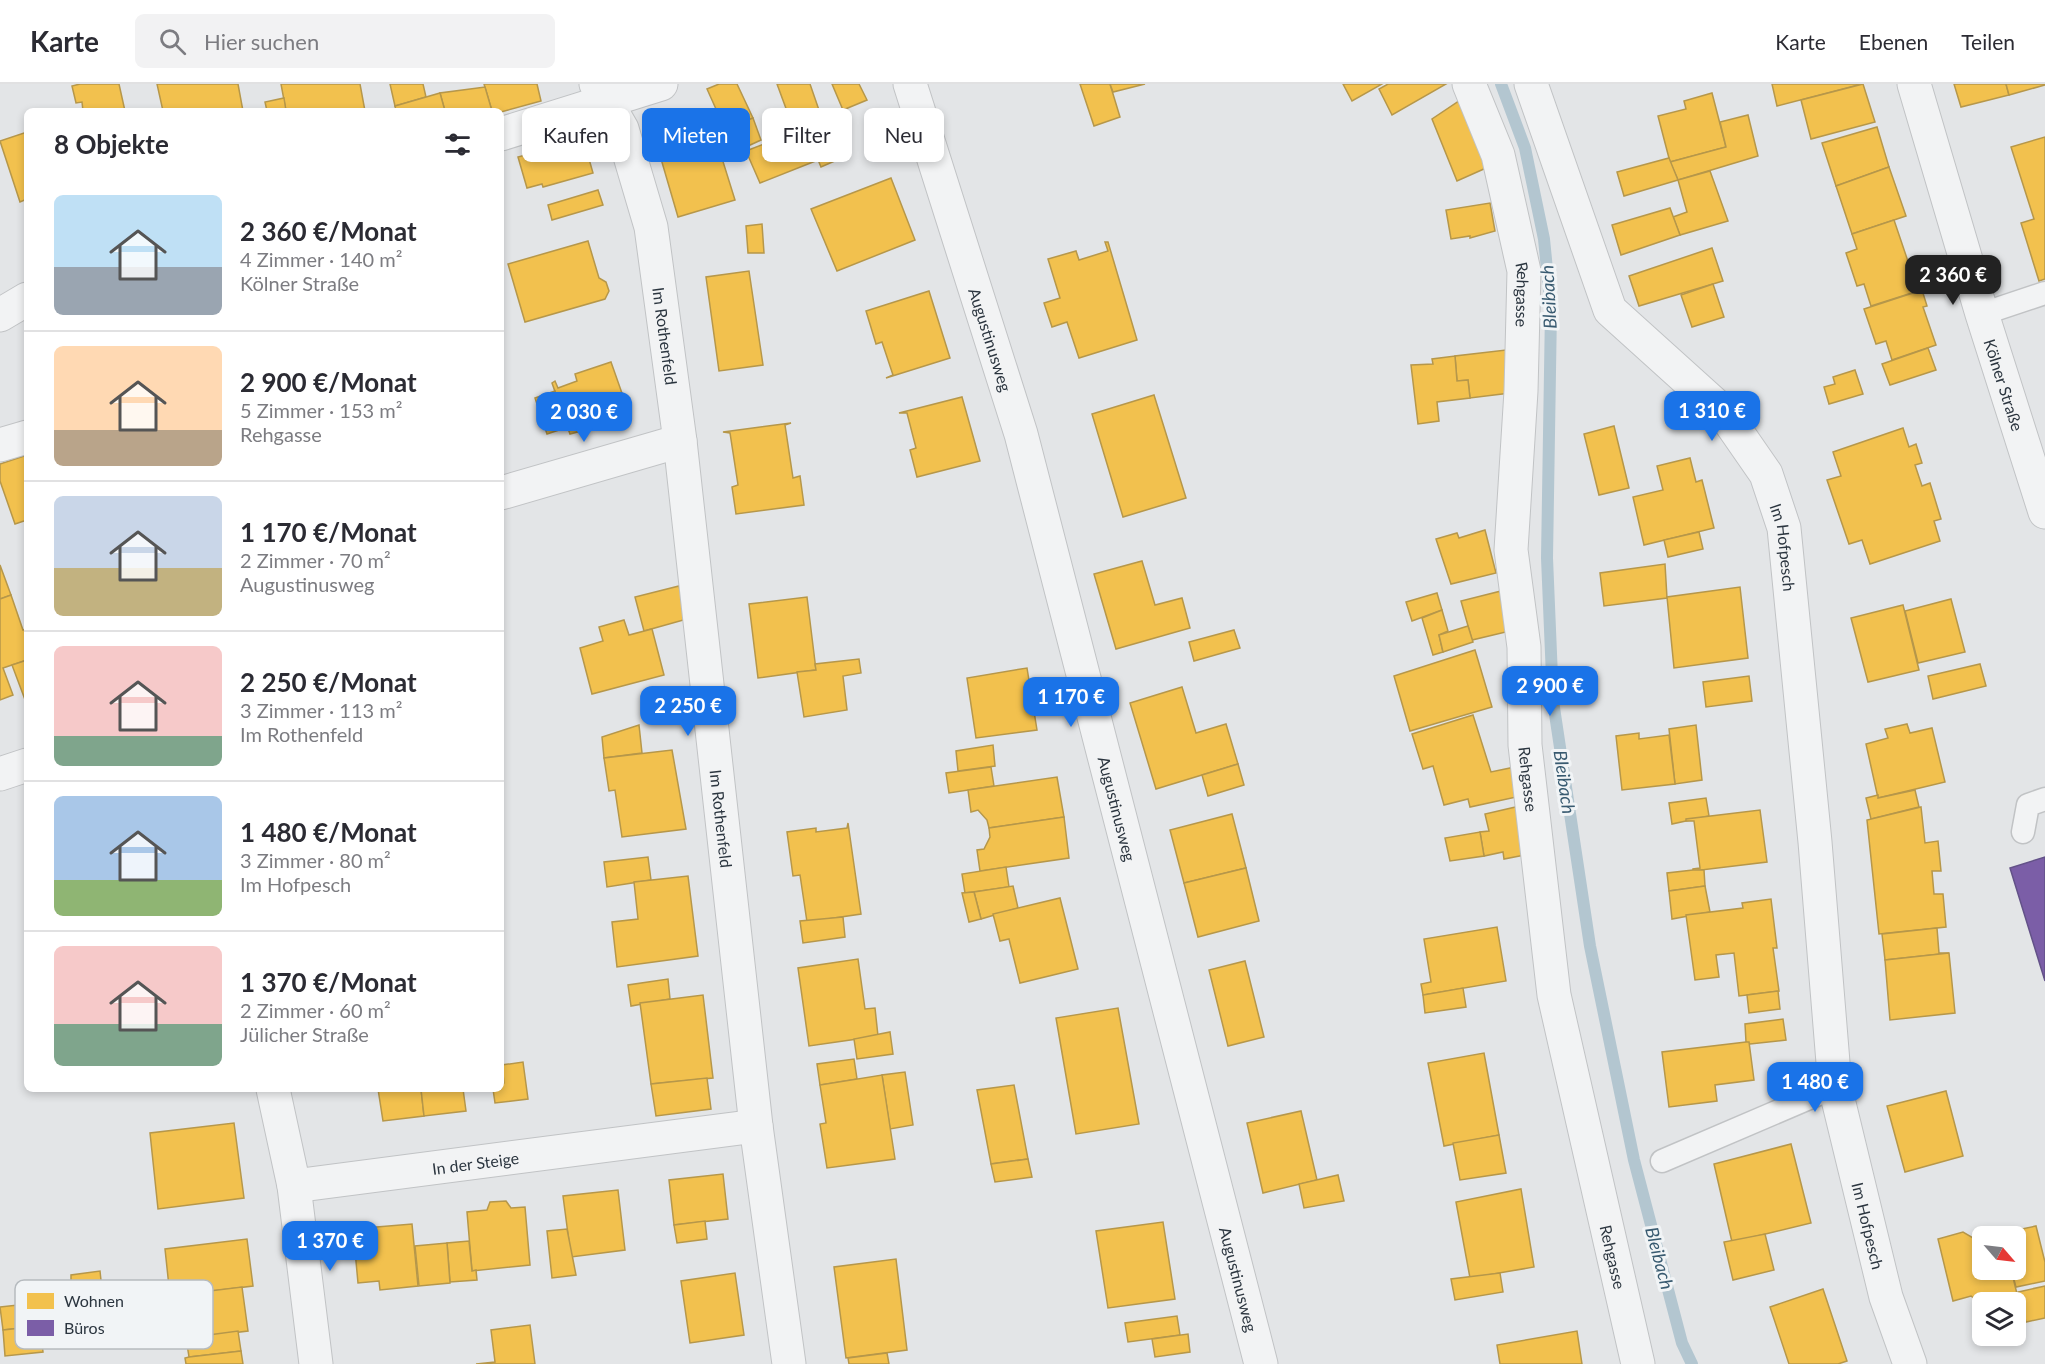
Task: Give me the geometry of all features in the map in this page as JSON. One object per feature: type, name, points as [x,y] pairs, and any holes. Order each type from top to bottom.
[{"type":"street","points":[[504,134],[602,93],[661,84]]},
{"type":"street","name":"Augustinusweg","points":[[910,84],[1021,434],[1261,1364]]},
{"type":"street","name":"Rehgasse","points":[[1469,84],[1498,155],[1524,271],[1521,391],[1511,550],[1524,647],[1525,745],[1554,995],[1638,1364]]},
{"type":"street","name":"Im Hofpesch","points":[[1531,84],[1610,310],[1723,412],[1766,474],[1784,528],[1815,842],[1835,1087],[1886,1297],[1910,1364]]},
{"type":"street","name":"Kölner Straße","points":[[1914,84],[1982,314],[2045,512]]},
{"type":"street","name":"Im Rothenfeld","points":[[602,93],[622,129],[651,227],[680,441],[756,1126],[789,1364]]},
{"type":"street","points":[[0,315],[24,301]]},
{"type":"street","points":[[0,445],[24,438]]},
{"type":"street","points":[[504,492],[680,441]]},
{"type":"street","points":[[0,774],[24,766]]},
{"type":"street","points":[[274,1092],[294,1186],[316,1364]]},
{"type":"street","name":"In der Steige","points":[[294,1186],[756,1126]]},
{"type":"lane","points":[[1982,314],[2045,293]]},
{"type":"lane","points":[[2023,832],[2028,805],[2045,799]]},
{"type":"lane","points":[[1662,1161],[1835,1087]]},
{"type":"building: Wohnen","points":[[119,84],[124,108],[83,108],[82,102],[76,103],[72,86]]},
{"type":"building: Wohnen","points":[[157,84],[238,84],[242,108],[162,108]]},
{"type":"building: Wohnen","points":[[281,84],[360,84],[364,108],[285,108]]},
{"type":"building: Wohnen","points":[[390,84],[423,84],[426,97],[395,106]]},
{"type":"building: Wohnen","points":[[484,84],[537,84],[541,101],[504,111],[504,108],[491,108]]},
{"type":"building: Wohnen","points":[[719,84],[737,84],[748,108],[716,108],[707,89]]},
{"type":"building: Wohnen","points":[[777,84],[810,84],[818,108],[786,108]]},
{"type":"building: Wohnen","points":[[832,84],[859,84],[867,100],[842,108]]},
{"type":"building: Wohnen","points":[[1080,84],[1110,84],[1120,117],[1094,126]]},
{"type":"building: Wohnen","points":[[1110,84],[1145,84],[1113,92]]},
{"type":"building: Wohnen","points":[[1343,84],[1382,84],[1352,101]]},
{"type":"building: Wohnen","points":[[1388,84],[1446,84],[1392,115],[1379,89]]},
{"type":"building: Wohnen","points":[[1772,84],[1862,84],[1777,106]]},
{"type":"building: Wohnen","points":[[1863,84],[1875,122],[1811,139],[1801,100]]},
{"type":"building: Wohnen","points":[[1954,84],[2006,84],[2009,95],[1961,107]]},
{"type":"building: Wohnen","points":[[2006,84],[2045,84],[2045,85],[2009,95]]},
{"type":"building: Wohnen","points":[[485,87],[491,108],[444,108],[440,93]]},
{"type":"building: Wohnen","points":[[440,93],[444,108],[395,108],[395,106]]},
{"type":"building: Wohnen","points":[[1712,93],[1726,147],[1670,162],[1658,116],[1686,109],[1684,101]]},
{"type":"building: Wohnen","points":[[284,98],[286,108],[266,108],[265,102]]},
{"type":"building: Wohnen","points":[[1459,101],[1486,168],[1457,181],[1432,119]]},
{"type":"building: Wohnen","points":[[1748,115],[1758,156],[1678,180],[1670,162],[1726,147],[1720,122]]},
{"type":"building: Wohnen","points":[[753,118],[761,140],[750,145],[750,119]]},
{"type":"building: Wohnen","points":[[1877,127],[1889,167],[1836,186],[1822,143]]},
{"type":"building: Wohnen","points":[[24,133],[24,200],[20,202],[0,141]]},
{"type":"building: Wohnen","points":[[2045,137],[2045,279],[2039,281],[2021,223],[2034,219],[2011,147]]},
{"type":"building: Wohnen","points":[[762,145],[762,162],[813,162],[760,183],[750,160],[750,149]]},
{"type":"building: Wohnen","points":[[522,156],[522,162],[590,162],[593,173],[543,187],[542,184],[527,188],[518,157]]},
{"type":"building: Wohnen","points":[[1669,158],[1678,180],[1624,196],[1617,172]]},
{"type":"building: Wohnen","points":[[662,162],[723,162],[735,200],[678,217]]},
{"type":"building: Wohnen","points":[[819,162],[832,162],[821,167]]},
{"type":"building: Wohnen","points":[[1889,167],[1906,216],[1852,234],[1836,186]]},
{"type":"building: Wohnen","points":[[1710,171],[1728,221],[1680,235],[1673,217],[1687,212],[1678,180]]},
{"type":"building: Wohnen","points":[[891,178],[915,240],[837,271],[811,209]]},
{"type":"building: Wohnen","points":[[598,190],[603,205],[552,220],[548,205]]},
{"type":"building: Wohnen","points":[[1490,203],[1495,231],[1470,238],[1470,236],[1451,239],[1446,210]]},
{"type":"building: Wohnen","points":[[1670,208],[1680,235],[1621,255],[1612,225]]},
{"type":"building: Wohnen","points":[[1894,220],[1918,291],[1871,306],[1864,284],[1857,286],[1846,253],[1857,249],[1852,234]]},
{"type":"building: Wohnen","points":[[762,224],[764,253],[748,253],[746,226]]},
{"type":"building: Wohnen","points":[[588,241],[599,278],[606,282],[609,291],[605,299],[525,322],[508,264]]},
{"type":"building: Wohnen","points":[[1105,242],[1108,242],[1137,340],[1079,358],[1067,322],[1052,327],[1044,303],[1060,298],[1048,259],[1076,251],[1079,260],[1108,251]]},
{"type":"building: Wohnen","points":[[1712,248],[1723,281],[1639,306],[1629,276]]},
{"type":"building: Wohnen","points":[[749,271],[763,365],[719,371],[706,277]]},
{"type":"building: Wohnen","points":[[1713,284],[1724,317],[1692,327],[1681,295]]},
{"type":"building: Wohnen","points":[[1922,290],[1927,306],[1923,307],[1936,345],[1892,360],[1886,341],[1876,344],[1864,309]]},
{"type":"building: Wohnen","points":[[929,291],[950,358],[886,378],[893,375],[882,342],[876,344],[866,311]]},
{"type":"building: Wohnen","points":[[1928,348],[1936,370],[1890,385],[1882,364]]},
{"type":"building: Wohnen","points":[[1506,350],[1510,393],[1470,398],[1468,380],[1457,381],[1455,356]]},
{"type":"building: Wohnen","points":[[1455,356],[1457,381],[1468,380],[1470,398],[1437,402],[1439,421],[1418,424],[1411,365],[1433,364],[1432,359]]},
{"type":"building: Wohnen","points":[[611,362],[630,416],[604,423],[603,419],[583,425],[585,430],[570,434],[552,383],[555,381],[558,388],[577,381],[575,374]]},
{"type":"building: Wohnen","points":[[1855,370],[1863,394],[1829,404],[1824,387],[1835,384],[1833,377]]},
{"type":"building: Wohnen","points":[[555,391],[568,427],[547,434],[535,398]]},
{"type":"building: Wohnen","points":[[1154,395],[1186,498],[1123,517],[1092,414]]},
{"type":"building: Wohnen","points":[[962,397],[980,461],[917,477],[910,450],[916,448],[907,413],[899,413]]},
{"type":"building: Wohnen","points":[[791,423],[785,425],[793,478],[800,476],[804,505],[736,514],[732,487],[738,485],[730,433],[723,432]]},
{"type":"building: Wohnen","points":[[1614,426],[1629,488],[1599,495],[1584,434]]},
{"type":"building: Wohnen","points":[[1903,428],[1909,447],[1916,444],[1922,463],[1915,465],[1922,486],[1930,483],[1941,519],[1934,521],[1940,541],[1870,564],[1862,540],[1849,544],[1827,480],[1841,476],[1833,452]]},
{"type":"building: Wohnen","points":[[24,456],[24,521],[15,524],[0,481],[0,464]]},
{"type":"building: Wohnen","points":[[1690,458],[1696,482],[1702,480],[1714,528],[1644,545],[1633,497],[1663,490],[1657,466]]},
{"type":"building: Wohnen","points":[[1485,530],[1496,573],[1451,584],[1436,539],[1457,533],[1459,538]]},
{"type":"building: Wohnen","points":[[1699,532],[1703,549],[1668,557],[1664,540]]},
{"type":"building: Wohnen","points":[[1142,561],[1155,605],[1182,598],[1190,628],[1116,649],[1094,574]]},
{"type":"building: Wohnen","points":[[1665,564],[1667,598],[1604,606],[1600,573]]},
{"type":"building: Wohnen","points":[[0,565],[11,595],[0,599]]},
{"type":"building: Wohnen","points":[[679,586],[687,619],[644,631],[635,597]]},
{"type":"building: Wohnen","points":[[1740,587],[1748,658],[1674,668],[1667,597]]},
{"type":"building: Wohnen","points":[[1501,591],[1510,631],[1472,640],[1461,601]]},
{"type":"building: Wohnen","points":[[1437,593],[1442,610],[1412,621],[1406,602]]},
{"type":"building: Wohnen","points":[[11,595],[24,630],[24,661],[3,668],[13,695],[0,700],[0,599]]},
{"type":"building: Wohnen","points":[[807,597],[816,670],[758,678],[749,604]]},
{"type":"building: Wohnen","points":[[1951,599],[1965,652],[1918,663],[1905,611]]},
{"type":"building: Wohnen","points":[[1903,605],[1919,670],[1868,682],[1851,618]]},
{"type":"building: Wohnen","points":[[1442,610],[1448,631],[1439,635],[1443,652],[1433,655],[1422,618]]},
{"type":"building: Wohnen","points":[[624,620],[629,635],[652,629],[664,675],[592,694],[580,648],[603,641],[599,627]]},
{"type":"building: Wohnen","points":[[1468,626],[1473,642],[1443,652],[1439,635]]},
{"type":"building: Wohnen","points":[[1234,630],[1240,648],[1194,661],[1189,642]]},
{"type":"building: Wohnen","points":[[1475,650],[1492,707],[1410,731],[1394,676]]},
{"type":"building: Wohnen","points":[[859,659],[861,673],[843,676],[847,710],[804,717],[797,672],[816,670],[815,664]]},
{"type":"building: Wohnen","points":[[24,661],[24,697],[12,665]]},
{"type":"building: Wohnen","points":[[1980,664],[1986,686],[1933,699],[1928,676]]},
{"type":"building: Wohnen","points":[[1027,668],[1037,730],[976,738],[967,678]]},
{"type":"building: Wohnen","points":[[1749,676],[1752,701],[1706,707],[1703,682]]},
{"type":"building: Wohnen","points":[[1182,687],[1196,733],[1226,724],[1238,764],[1156,789],[1130,703]]},
{"type":"building: Wohnen","points":[[1473,715],[1491,772],[1515,767],[1521,796],[1470,807],[1468,799],[1444,805],[1433,766],[1423,769],[1412,734]]},
{"type":"building: Wohnen","points":[[1907,724],[1910,733],[1932,728],[1945,782],[1878,798],[1866,744],[1888,738],[1885,729]]},
{"type":"building: Wohnen","points":[[639,725],[642,753],[604,758],[602,737]]},
{"type":"building: Wohnen","points":[[1696,725],[1702,780],[1675,784],[1669,729]]},
{"type":"building: Wohnen","points":[[1639,733],[1639,739],[1669,735],[1675,784],[1622,790],[1616,736]]},
{"type":"building: Wohnen","points":[[993,745],[995,766],[958,771],[956,751]]},
{"type":"building: Wohnen","points":[[672,750],[686,829],[622,837],[615,790],[609,791],[604,758]]},
{"type":"building: Wohnen","points":[[1238,764],[1244,785],[1208,796],[1202,775]]},
{"type":"building: Wohnen","points":[[991,767],[994,786],[949,793],[946,773]]},
{"type":"building: Wohnen","points":[[1057,777],[1064,817],[989,828],[987,820],[978,810],[971,812],[968,790]]},
{"type":"building: Wohnen","points":[[1915,790],[1919,807],[1871,819],[1866,798],[1878,795],[1878,798]]},
{"type":"building: Wohnen","points":[[1706,798],[1709,816],[1672,824],[1669,803]]},
{"type":"building: Wohnen","points":[[1520,806],[1530,854],[1504,859],[1503,852],[1484,856],[1480,832],[1489,831],[1485,814]]},
{"type":"building: Wohnen","points":[[1921,807],[1925,843],[1938,841],[1941,871],[1932,871],[1934,894],[1943,894],[1946,927],[1879,934],[1867,820]]},
{"type":"building: Wohnen","points":[[1760,810],[1767,862],[1693,871],[1693,869],[1700,868],[1694,821],[1686,821],[1686,819]]},
{"type":"building: Wohnen","points":[[1232,814],[1246,868],[1184,883],[1170,830]]},
{"type":"building: Wohnen","points":[[1064,817],[1069,858],[980,871],[977,850],[984,849],[990,837],[989,828]]},
{"type":"building: Wohnen","points":[[848,823],[861,914],[807,922],[800,875],[793,876],[787,832],[816,828],[816,832],[847,828]]},
{"type":"building: Wohnen","points":[[1480,832],[1484,856],[1450,861],[1445,838]]},
{"type":"building: Wohnen","points":[[648,857],[651,880],[607,887],[604,862]]},
{"type":"building: Wohnen","points":[[1006,867],[1009,887],[965,893],[962,874]]},
{"type":"building: Wohnen","points":[[1246,868],[1259,921],[1198,937],[1184,883]]},
{"type":"building: Wohnen","points":[[1704,870],[1705,886],[1669,891],[1667,873]]},
{"type":"building: Wohnen","points":[[688,876],[698,956],[617,967],[612,922],[638,919],[634,882]]},
{"type":"building: Wohnen","points":[[1013,886],[1018,908],[981,919],[974,892]]},
{"type":"building: Wohnen","points":[[1705,886],[1710,912],[1672,919],[1669,891]]},
{"type":"building: Wohnen","points":[[974,892],[981,919],[969,922],[962,893]]},
{"type":"building: Wohnen","points":[[1060,898],[1078,969],[1020,983],[1009,939],[1000,941],[993,914]]},
{"type":"building: Wohnen","points":[[1771,899],[1777,948],[1773,948],[1779,991],[1739,996],[1734,953],[1716,955],[1719,977],[1695,980],[1686,915],[1743,908],[1742,903]]},
{"type":"building: Wohnen","points":[[843,917],[845,937],[803,943],[800,921]]},
{"type":"building: Wohnen","points":[[1497,927],[1506,981],[1423,995],[1421,984],[1431,982],[1424,939]]},
{"type":"building: Wohnen","points":[[1937,928],[1939,953],[1949,953],[1885,960],[1882,934]]},
{"type":"building: Wohnen","points":[[1949,953],[1955,1013],[1890,1020],[1885,960]]},
{"type":"building: Wohnen","points":[[858,959],[865,1009],[875,1008],[878,1036],[809,1046],[798,968]]},
{"type":"building: Wohnen","points":[[1245,961],[1264,1037],[1228,1046],[1209,970]]},
{"type":"building: Wohnen","points":[[668,979],[670,999],[631,1006],[628,985]]},
{"type":"building: Wohnen","points":[[1463,988],[1466,1007],[1425,1013],[1423,995]]},
{"type":"building: Wohnen","points":[[1778,991],[1780,1009],[1749,1013],[1747,995]]},
{"type":"building: Wohnen","points":[[703,995],[713,1078],[651,1084],[640,1003]]},
{"type":"building: Wohnen","points":[[1118,1008],[1139,1124],[1076,1134],[1056,1018]]},
{"type":"building: Wohnen","points":[[1783,1019],[1786,1040],[1750,1044],[1746,1042],[1745,1024]]},
{"type":"building: Wohnen","points":[[890,1032],[893,1054],[857,1059],[854,1039]]},
{"type":"building: Wohnen","points":[[1749,1042],[1754,1080],[1715,1085],[1717,1101],[1669,1107],[1662,1052]]},
{"type":"building: Wohnen","points":[[1484,1053],[1499,1135],[1444,1146],[1428,1063]]},
{"type":"building: Wohnen","points":[[854,1059],[857,1079],[820,1085],[817,1064]]},
{"type":"building: Wohnen","points":[[523,1062],[528,1099],[495,1103],[493,1092],[504,1092],[504,1065]]},
{"type":"building: Wohnen","points":[[905,1072],[913,1125],[890,1129],[882,1075]]},
{"type":"building: Wohnen","points":[[882,1075],[895,1159],[827,1168],[820,1124],[826,1123],[820,1085]]},
{"type":"building: Wohnen","points":[[707,1078],[711,1109],[656,1116],[651,1084]]},
{"type":"building: Wohnen","points":[[1014,1085],[1028,1159],[991,1164],[977,1090]]},
{"type":"building: Wohnen","points":[[1946,1091],[1963,1156],[1905,1172],[1887,1106]]},
{"type":"building: Wohnen","points":[[378,1092],[421,1092],[424,1116],[383,1121]]},
{"type":"building: Wohnen","points":[[421,1092],[463,1092],[466,1111],[424,1116]]},
{"type":"building: Wohnen","points":[[1301,1111],[1317,1180],[1263,1193],[1247,1123]]},
{"type":"building: Wohnen","points":[[234,1123],[244,1198],[158,1209],[150,1133]]},
{"type":"building: Wohnen","points":[[1499,1135],[1506,1173],[1460,1180],[1453,1143]]},
{"type":"building: Wohnen","points":[[1791,1144],[1811,1223],[1732,1242],[1714,1164]]},
{"type":"building: Wohnen","points":[[1028,1159],[1032,1177],[995,1182],[991,1164]]},
{"type":"building: Wohnen","points":[[723,1174],[728,1219],[674,1225],[669,1180]]},
{"type":"building: Wohnen","points":[[1338,1175],[1344,1201],[1304,1208],[1299,1184]]},
{"type":"building: Wohnen","points":[[1521,1189],[1534,1267],[1470,1278],[1456,1202]]},
{"type":"building: Wohnen","points":[[618,1190],[625,1250],[571,1257],[563,1196]]},
{"type":"building: Wohnen","points":[[506,1201],[511,1208],[525,1207],[530,1265],[472,1271],[467,1212],[487,1210],[490,1202]]},
{"type":"building: Wohnen","points":[[705,1221],[707,1239],[677,1243],[674,1225]]},
{"type":"building: Wohnen","points":[[1163,1222],[1175,1299],[1108,1308],[1096,1231]]},
{"type":"building: Wohnen","points":[[412,1224],[418,1286],[380,1290],[379,1281],[358,1283],[353,1229]]},
{"type":"building: Wohnen","points":[[2036,1226],[2045,1262],[2045,1281],[2016,1287],[2014,1280],[2026,1280],[2026,1228]]},
{"type":"building: Wohnen","points":[[567,1229],[576,1275],[552,1278],[547,1231]]},
{"type":"building: Wohnen","points":[[1963,1232],[1972,1237],[1972,1280],[2014,1280],[2017,1292],[1972,1292],[1972,1297],[1953,1301],[1938,1239]]},
{"type":"building: Wohnen","points":[[1765,1234],[1774,1270],[1733,1280],[1724,1242]]},
{"type":"building: Wohnen","points":[[247,1239],[253,1286],[213,1291],[213,1280],[168,1280],[165,1249]]},
{"type":"building: Wohnen","points":[[469,1241],[472,1271],[476,1270],[477,1280],[450,1282],[447,1243]]},
{"type":"building: Wohnen","points":[[447,1243],[450,1283],[419,1286],[415,1246]]},
{"type":"building: Wohnen","points":[[896,1259],[907,1350],[846,1358],[834,1267]]},
{"type":"building: Wohnen","points":[[100,1271],[101,1280],[71,1280],[71,1275]]},
{"type":"building: Wohnen","points":[[735,1273],[744,1335],[690,1343],[681,1281]]},
{"type":"building: Wohnen","points":[[1500,1273],[1503,1292],[1455,1300],[1451,1279]]},
{"type":"building: Wohnen","points":[[2045,1286],[2045,1318],[2026,1322],[2026,1292],[2018,1292]]},
{"type":"building: Wohnen","points":[[242,1287],[248,1331],[213,1335],[213,1291]]},
{"type":"building: Wohnen","points":[[1823,1289],[1847,1361],[1838,1364],[1789,1364],[1770,1307]]},
{"type":"building: Wohnen","points":[[15,1305],[15,1329],[3,1330],[0,1307]]},
{"type":"building: Wohnen","points":[[1177,1316],[1180,1335],[1128,1342],[1125,1323]]},
{"type":"building: Wohnen","points":[[530,1325],[535,1364],[476,1364],[495,1362],[491,1330]]},
{"type":"building: Wohnen","points":[[15,1329],[15,1349],[43,1349],[43,1352],[5,1356],[3,1330]]},
{"type":"building: Wohnen","points":[[238,1331],[241,1351],[189,1357],[188,1349],[213,1349],[213,1334]]},
{"type":"building: Wohnen","points":[[1577,1331],[1582,1364],[1500,1364],[1497,1345]]},
{"type":"building: Wohnen","points":[[1188,1334],[1190,1352],[1155,1357],[1152,1339]]},
{"type":"building: Wohnen","points":[[241,1351],[243,1364],[186,1364],[185,1358],[189,1357]]},
{"type":"building: Wohnen","points":[[887,1353],[889,1364],[849,1364],[848,1358]]},
{"type":"building: Büros","points":[[2045,857],[2045,981],[2010,868]]},
{"type":"waterway","name":"Bleibach","points":[[1501,84],[1525,148],[1544,239],[1551,310],[1547,558],[1553,701],[1590,946],[1634,1160],[1682,1343],[1692,1364]]}]
